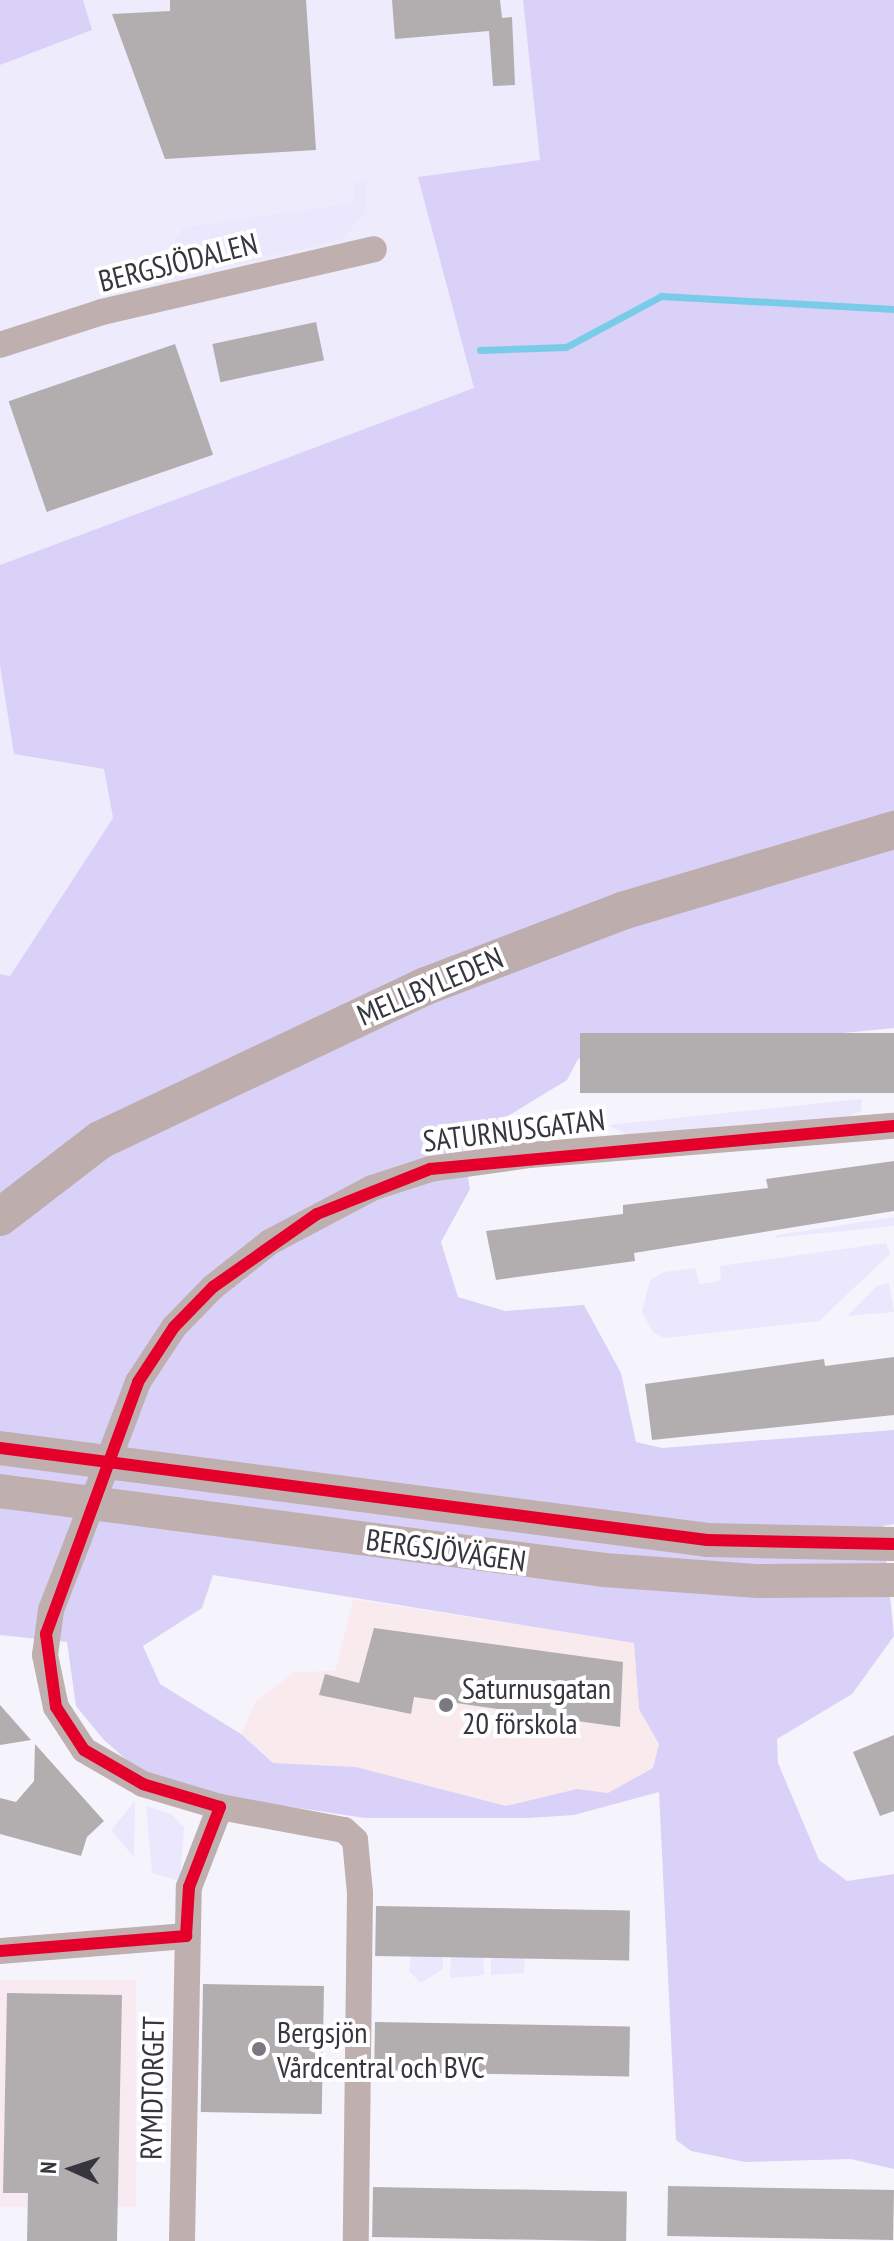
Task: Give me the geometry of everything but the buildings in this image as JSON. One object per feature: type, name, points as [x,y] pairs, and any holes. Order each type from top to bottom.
[{"type":"main road","name":"MELLBYLEDEN","points":[[0,1217],[100,1140],[426,986],[622,911],[894,830]]},
{"type":"street","name":"BERGSJÖDALEN","points":[[0,345],[102,312],[374,249]]},
{"type":"street","name":"SATURNUSGATAN","points":[[356,2241],[360,1893],[355,1840],[326,1825],[220,1807],[143,1784],[103,1764],[66,1727],[48,1680],[46,1634],[138,1382],[164,1339],[213,1287],[270,1242],[372,1188],[430,1169],[530,1155],[894,1126]]},
{"type":"street","name":"BERGSJÖVÄGEN","points":[[0,1448],[707,1540],[894,1544]]},
{"type":"street","name":"BERGSJÖVÄGEN","points":[[0,1491],[604,1570],[759,1581],[894,1580]]},
{"type":"street","name":"RYMDTORGET","points":[[182,2241],[189,1887],[220,1807]]},
{"type":"street","points":[[0,1951],[186,1936]]},
{"type":"shaded area","points":[[0,0],[83,0],[92,30],[0,65]]},
{"type":"shaded area","points":[[83,0],[523,0],[540,160],[419,177],[475,388],[0,565],[0,65],[91,30]]},
{"type":"shaded area","points":[[523,0],[894,0],[894,1028],[578,1059],[567,1080],[462,1144],[470,1189],[441,1242],[458,1297],[505,1311],[584,1305],[621,1373],[636,1442],[662,1448],[894,1430],[894,1524],[883,1526],[894,1636],[852,1694],[777,1739],[778,1763],[819,1860],[847,1881],[894,1874],[894,2169],[851,2159],[745,2162],[691,2151],[676,2140],[659,1792],[574,1815],[528,1818],[365,1818],[212,1795],[137,1769],[104,1740],[76,1706],[67,1642],[0,1635],[0,974],[10,976],[113,818],[104,769],[14,754],[0,666],[0,565],[474,388],[418,177],[540,160]],"holes":[[[213,1575],[634,1643],[639,1709],[659,1744],[653,1768],[608,1793],[577,1789],[506,1806],[356,1767],[273,1763],[241,1734],[160,1684],[143,1646],[202,1608]]]},
{"type":"shaded area","points":[[365,181],[367,211],[341,240],[190,274],[174,268],[173,243],[183,228],[354,203],[354,183]]},
{"type":"shaded area","points":[[0,666],[14,754],[104,769],[113,818],[10,976],[0,974]]},
{"type":"shaded area","points":[[862,1099],[861,1111],[849,1117],[629,1136],[608,1125]]},
{"type":"shaded area","points":[[894,1217],[894,1226],[773,1238],[778,1235]]},
{"type":"shaded area","points":[[886,1243],[890,1254],[819,1321],[664,1338],[653,1332],[642,1312],[650,1280],[664,1272],[696,1268],[699,1284],[715,1282],[721,1280],[720,1266]]},
{"type":"shaded area","points":[[889,1283],[894,1312],[847,1316],[877,1286]]},
{"type":"shaded area","name":"Saturnusgatan 20 förskola","points":[[353,1599],[634,1643],[639,1709],[659,1744],[653,1768],[608,1793],[577,1789],[506,1806],[356,1767],[273,1763],[241,1734],[256,1701],[294,1672],[335,1671]]},
{"type":"shaded area","points":[[135,1801],[134,1854],[133,1856],[111,1830]]},
{"type":"shaded area","points":[[146,1806],[171,1814],[184,1827],[180,1881],[152,1873]]},
{"type":"shaded area","points":[[411,1957],[443,1957],[443,1969],[421,1983],[409,1971]]},
{"type":"shaded area","points":[[451,1957],[483,1957],[484,1975],[450,1978]]},
{"type":"shaded area","points":[[491,1958],[525,1958],[524,1973],[491,1975]]},
{"type":"shaded area","points":[[0,1980],[136,1980],[136,2207],[0,2207]]},
{"type":"waterway","points":[[480,350],[566,347],[661,296],[894,309]]},
{"type":"transit line","points":[[0,1951],[186,1936],[189,1887],[220,1807],[143,1784],[84,1750],[56,1707],[46,1634],[138,1382],[174,1327],[213,1287],[317,1214],[430,1169],[894,1126]]},
{"type":"transit line","points":[[0,1448],[707,1540],[894,1544]]},
{"type":"place","name":"Saturnusgatan 20 förskola","points":[[446,1705]]},
{"type":"place","name":"Bergsjön Vårdcentral och BVC","points":[[259,2049]]}]
